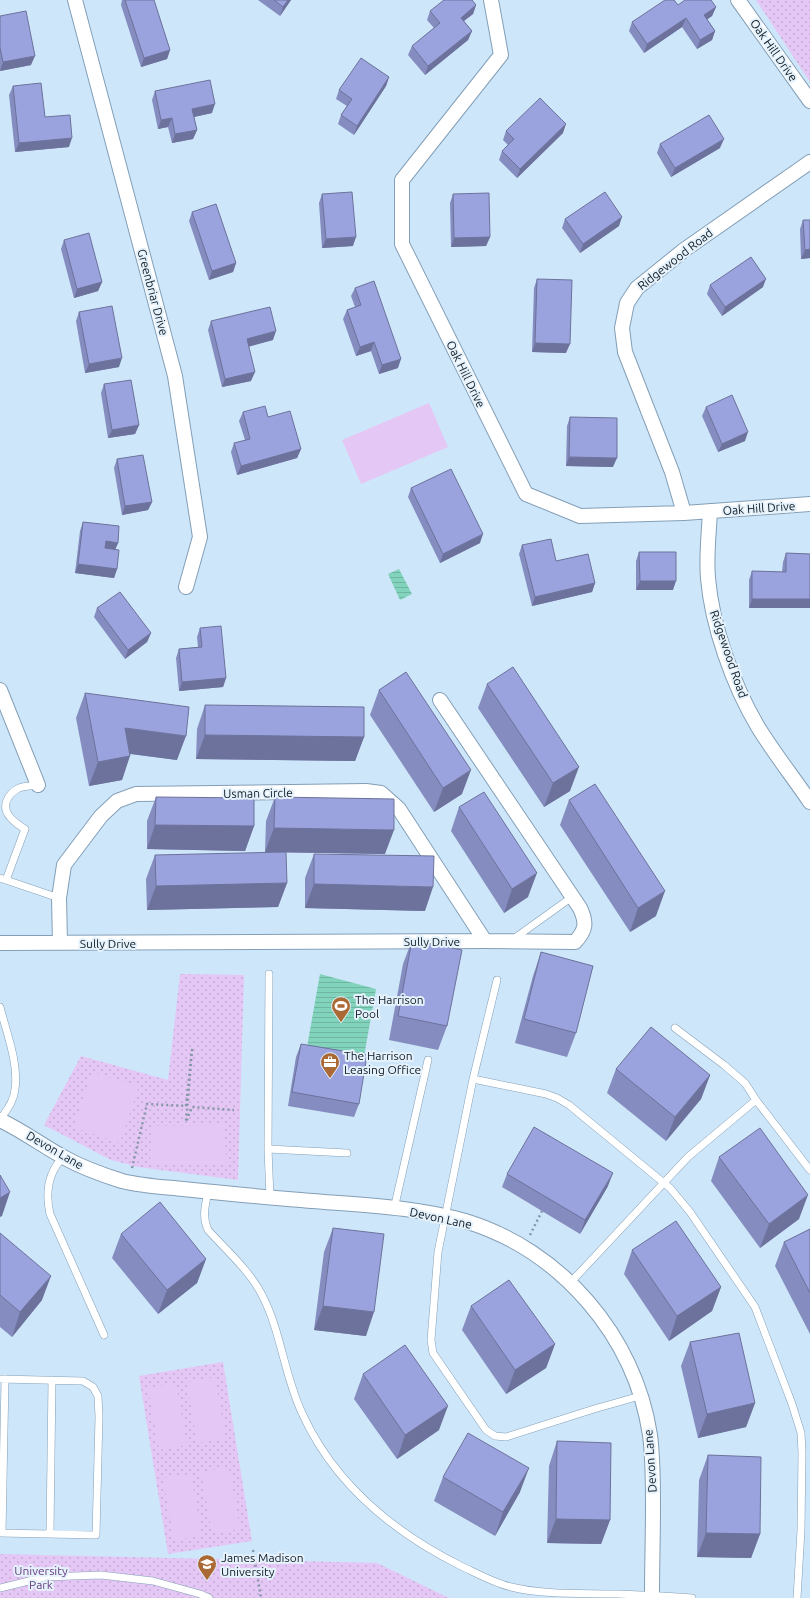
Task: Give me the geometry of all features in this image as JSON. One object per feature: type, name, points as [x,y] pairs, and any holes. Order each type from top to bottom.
[{"type":"street","name":"Greenbriar Drive","points":[[75,0],[175,376],[200,537],[186,587]]},
{"type":"street","name":"Oak Hill Drive","points":[[493,0],[500,55],[402,180],[402,244],[526,494],[580,516],[710,511],[810,504]]},
{"type":"street","name":"Oak Hill Drive","points":[[738,0],[810,101]]},
{"type":"street","name":"Ridgewood Road","points":[[684,512],[672,472],[624,352],[622,328],[627,303],[637,288],[684,250],[810,162]]},
{"type":"street","name":"Ridgewood Road","points":[[710,511],[708,573],[710,594],[719,634],[744,701],[758,727],[810,802]]},
{"type":"street","points":[[0,690],[38,785]]},
{"type":"street","name":"Sully Drive","points":[[0,943],[575,942],[582,934],[585,920],[572,897],[440,700]]},
{"type":"street","name":"Usman Circle","points":[[60,943],[59,898],[64,865],[101,816],[117,801],[136,794],[366,791],[381,793],[399,809],[485,941]]},
{"type":"street","name":"Devon Lane","points":[[0,1120],[32,1137],[63,1157],[98,1173],[128,1182],[208,1192],[394,1209],[445,1216],[478,1226],[505,1237],[547,1263],[571,1282],[588,1301],[609,1329],[626,1360],[640,1396],[648,1426],[652,1453],[652,1597]]},
{"type":"lane","points":[[38,785],[20,787],[6,800],[5,809],[9,817],[25,829],[3,879],[59,898]]},
{"type":"lane","points":[[510,941],[572,897]]},
{"type":"lane","points":[[269,974],[268,1149],[270,1198]]},
{"type":"lane","points":[[497,980],[473,1079],[438,1252],[431,1340],[435,1357],[486,1430],[495,1436],[506,1437],[640,1396]]},
{"type":"lane","points":[[0,1007],[16,1076],[13,1096],[8,1109],[0,1120]]},
{"type":"lane","points":[[675,1028],[745,1083],[756,1100],[810,1170]]},
{"type":"lane","points":[[394,1209],[428,1060]]},
{"type":"lane","points":[[473,1079],[546,1094],[563,1101],[664,1182],[690,1212],[755,1307],[800,1428],[802,1460],[797,1598]]},
{"type":"lane","points":[[571,1282],[688,1157],[756,1100]]},
{"type":"lane","points":[[268,1149],[347,1153]]},
{"type":"lane","points":[[63,1157],[54,1169],[48,1183],[47,1199],[50,1214],[104,1335]]},
{"type":"lane","points":[[208,1192],[204,1210],[205,1223],[208,1230],[249,1275],[262,1294],[269,1309],[291,1384],[302,1412],[326,1455],[370,1506],[422,1545],[469,1570],[506,1585],[536,1591],[692,1598]]},
{"type":"lane","points":[[2,1379],[83,1381],[94,1387],[98,1396],[99,1417],[96,1535],[1,1533],[2,1379]]},
{"type":"lane","points":[[50,1534],[52,1380]]},
{"type":"lane","points":[[0,1588],[45,1577],[101,1575],[153,1581],[200,1594],[209,1598]]},
{"type":"path","points":[[128,1182],[146,1104],[186,1106],[192,1050],[186,1122],[192,1107],[234,1110]]},
{"type":"path","points":[[524,1248],[542,1211]]},
{"type":"path","points":[[253,1550],[261,1598]]},
{"type":"green space","points":[[756,0],[810,0],[810,82]]},
{"type":"green space","points":[[429,403],[448,447],[361,484],[342,440]]},
{"type":"green space","points":[[180,974],[244,975],[238,1180],[138,1167],[111,1160],[44,1125],[81,1056],[168,1080]]},
{"type":"green space","points":[[93,1072],[139,1087],[120,1143],[73,1127]]},
{"type":"green space","points":[[224,1125],[227,1164],[150,1165],[151,1126]]},
{"type":"green space","points":[[223,1362],[252,1541],[168,1554],[139,1376]]},
{"type":"green space","points":[[215,1377],[226,1439],[197,1443],[187,1382]]},
{"type":"green space","points":[[176,1383],[187,1445],[159,1450],[148,1388]]},
{"type":"green space","points":[[229,1467],[240,1529],[212,1533],[201,1472]]},
{"type":"green space","points":[[191,1474],[202,1536],[174,1540],[163,1478]]},
{"type":"green space","name":"University Park","points":[[0,1554],[377,1563],[449,1598],[0,1598]]},
{"type":"shaded area","points":[[399,569],[412,594],[400,600],[388,574]]},
{"type":"shaded area","name":"The Harrison Pool","points":[[320,974],[376,989],[362,1068],[305,1058]]},
{"type":"building","points":[[125,0],[154,0],[170,50],[144,58]]},
{"type":"building","points":[[274,0],[288,0],[283,7]]},
{"type":"building","points":[[444,0],[472,0],[476,5],[461,18],[472,31],[428,66],[412,46],[440,23],[430,11]]},
{"type":"building","points":[[665,0],[674,0],[678,5],[685,0],[711,0],[716,7],[704,15],[715,31],[700,40],[686,18],[647,44],[632,22]]},
{"type":"building","points":[[26,11],[35,56],[3,62],[0,48],[0,16]]},
{"type":"building","points":[[361,58],[389,77],[357,126],[341,115],[352,99],[339,90]]},
{"type":"building","points":[[210,80],[215,104],[192,109],[197,130],[175,134],[172,118],[161,120],[155,91]]},
{"type":"building","points":[[41,83],[45,117],[70,115],[72,138],[19,143],[13,86]]},
{"type":"building","points":[[540,98],[566,124],[520,169],[502,151],[514,139],[506,131]]},
{"type":"building","points":[[709,115],[724,139],[675,168],[660,144]]},
{"type":"building","points":[[352,192],[356,237],[326,239],[322,194]]},
{"type":"building","points":[[605,192],[622,217],[583,244],[565,219]]},
{"type":"building","points":[[489,193],[490,237],[454,238],[453,194]]},
{"type":"building","points":[[216,204],[236,263],[212,271],[192,212]]},
{"type":"building","points":[[803,220],[810,220],[810,249],[805,250]]},
{"type":"building","points":[[89,233],[102,282],[77,289],[64,240]]},
{"type":"building","points":[[751,257],[766,279],[725,307],[710,285]]},
{"type":"building","points":[[537,279],[572,280],[570,344],[535,343]]},
{"type":"building","points":[[374,281],[401,359],[382,365],[374,342],[360,347],[347,310],[361,305],[355,288]]},
{"type":"building","points":[[112,306],[122,358],[89,364],[79,312]]},
{"type":"building","points":[[270,307],[276,331],[247,339],[255,372],[225,379],[211,321]]},
{"type":"building","points":[[131,380],[139,425],[112,430],[104,384]]},
{"type":"building","points":[[732,395],[748,432],[722,444],[706,407]]},
{"type":"building","points":[[265,406],[268,417],[290,411],[301,449],[241,466],[234,443],[250,439],[243,412]]},
{"type":"building","points":[[570,417],[617,418],[617,458],[569,457]]},
{"type":"building","points":[[143,455],[152,502],[125,506],[117,459]]},
{"type":"building","points":[[451,469],[483,534],[443,554],[411,488]]},
{"type":"building","points":[[83,522],[119,526],[118,543],[106,541],[105,548],[119,550],[117,569],[78,564]]},
{"type":"building","points":[[551,539],[556,561],[588,554],[595,583],[535,597],[522,545]]},
{"type":"building","points":[[639,552],[676,552],[676,581],[640,581]]},
{"type":"building","points":[[786,553],[810,554],[810,599],[752,599],[752,571],[786,572]]},
{"type":"building","points":[[120,592],[151,633],[128,650],[97,608]]},
{"type":"building","points":[[221,626],[226,678],[182,682],[179,649],[202,647],[200,628]]},
{"type":"building","points":[[513,667],[579,767],[553,783],[487,684]]},
{"type":"building","points":[[406,672],[471,770],[443,788],[379,690]]},
{"type":"building","points":[[85,693],[189,707],[186,736],[125,728],[130,756],[98,762]]},
{"type":"building","points":[[205,705],[364,707],[364,737],[205,735]]},
{"type":"building","points":[[595,784],[665,891],[638,908],[569,800]]},
{"type":"building","points":[[484,792],[537,873],[512,889],[459,807]]},
{"type":"building","points":[[156,797],[254,798],[254,826],[155,825]]},
{"type":"building","points":[[275,797],[394,799],[394,830],[274,828]]},
{"type":"building","points":[[286,852],[287,883],[156,886],[155,855]]},
{"type":"building","points":[[314,854],[434,856],[433,887],[314,884]]},
{"type":"building","points":[[412,940],[462,950],[447,1026],[398,1016]]},
{"type":"building","points":[[541,952],[593,966],[576,1033],[524,1019]]},
{"type":"building","points":[[651,1027],[710,1075],[675,1117],[616,1069]]},
{"type":"building","points":[[301,1044],[367,1055],[359,1104],[292,1092]]},
{"type":"building","points":[[534,1127],[613,1173],[585,1220],[507,1174]]},
{"type":"building","points":[[760,1128],[808,1195],[769,1224],[719,1157]]},
{"type":"building","points":[[0,1175],[10,1192],[0,1198]]},
{"type":"building","points":[[160,1202],[206,1259],[167,1290],[121,1234]]},
{"type":"building","points":[[676,1221],[721,1287],[677,1316],[632,1250]]},
{"type":"building","points":[[333,1228],[384,1234],[374,1312],[323,1306]]},
{"type":"building","points":[[810,1229],[810,1293],[784,1242]]},
{"type":"building","points":[[0,1233],[51,1276],[20,1312],[0,1295]]},
{"type":"building","points":[[509,1280],[555,1344],[515,1370],[471,1306]]},
{"type":"building","points":[[739,1333],[755,1403],[707,1414],[690,1342]]},
{"type":"building","points":[[405,1345],[448,1406],[405,1435],[363,1374]]},
{"type":"building","points":[[468,1433],[529,1468],[503,1512],[443,1477]]},
{"type":"building","points":[[557,1441],[611,1443],[610,1520],[556,1519]]},
{"type":"building","points":[[708,1455],[761,1457],[760,1534],[706,1533]]},
{"type":"place","name":"The Harrison Pool","points":[[341,1023]]},
{"type":"place","name":"The Harrison Leasing Office","points":[[330,1079]]},
{"type":"place","name":"James Madison University","points":[[207,1581]]}]
